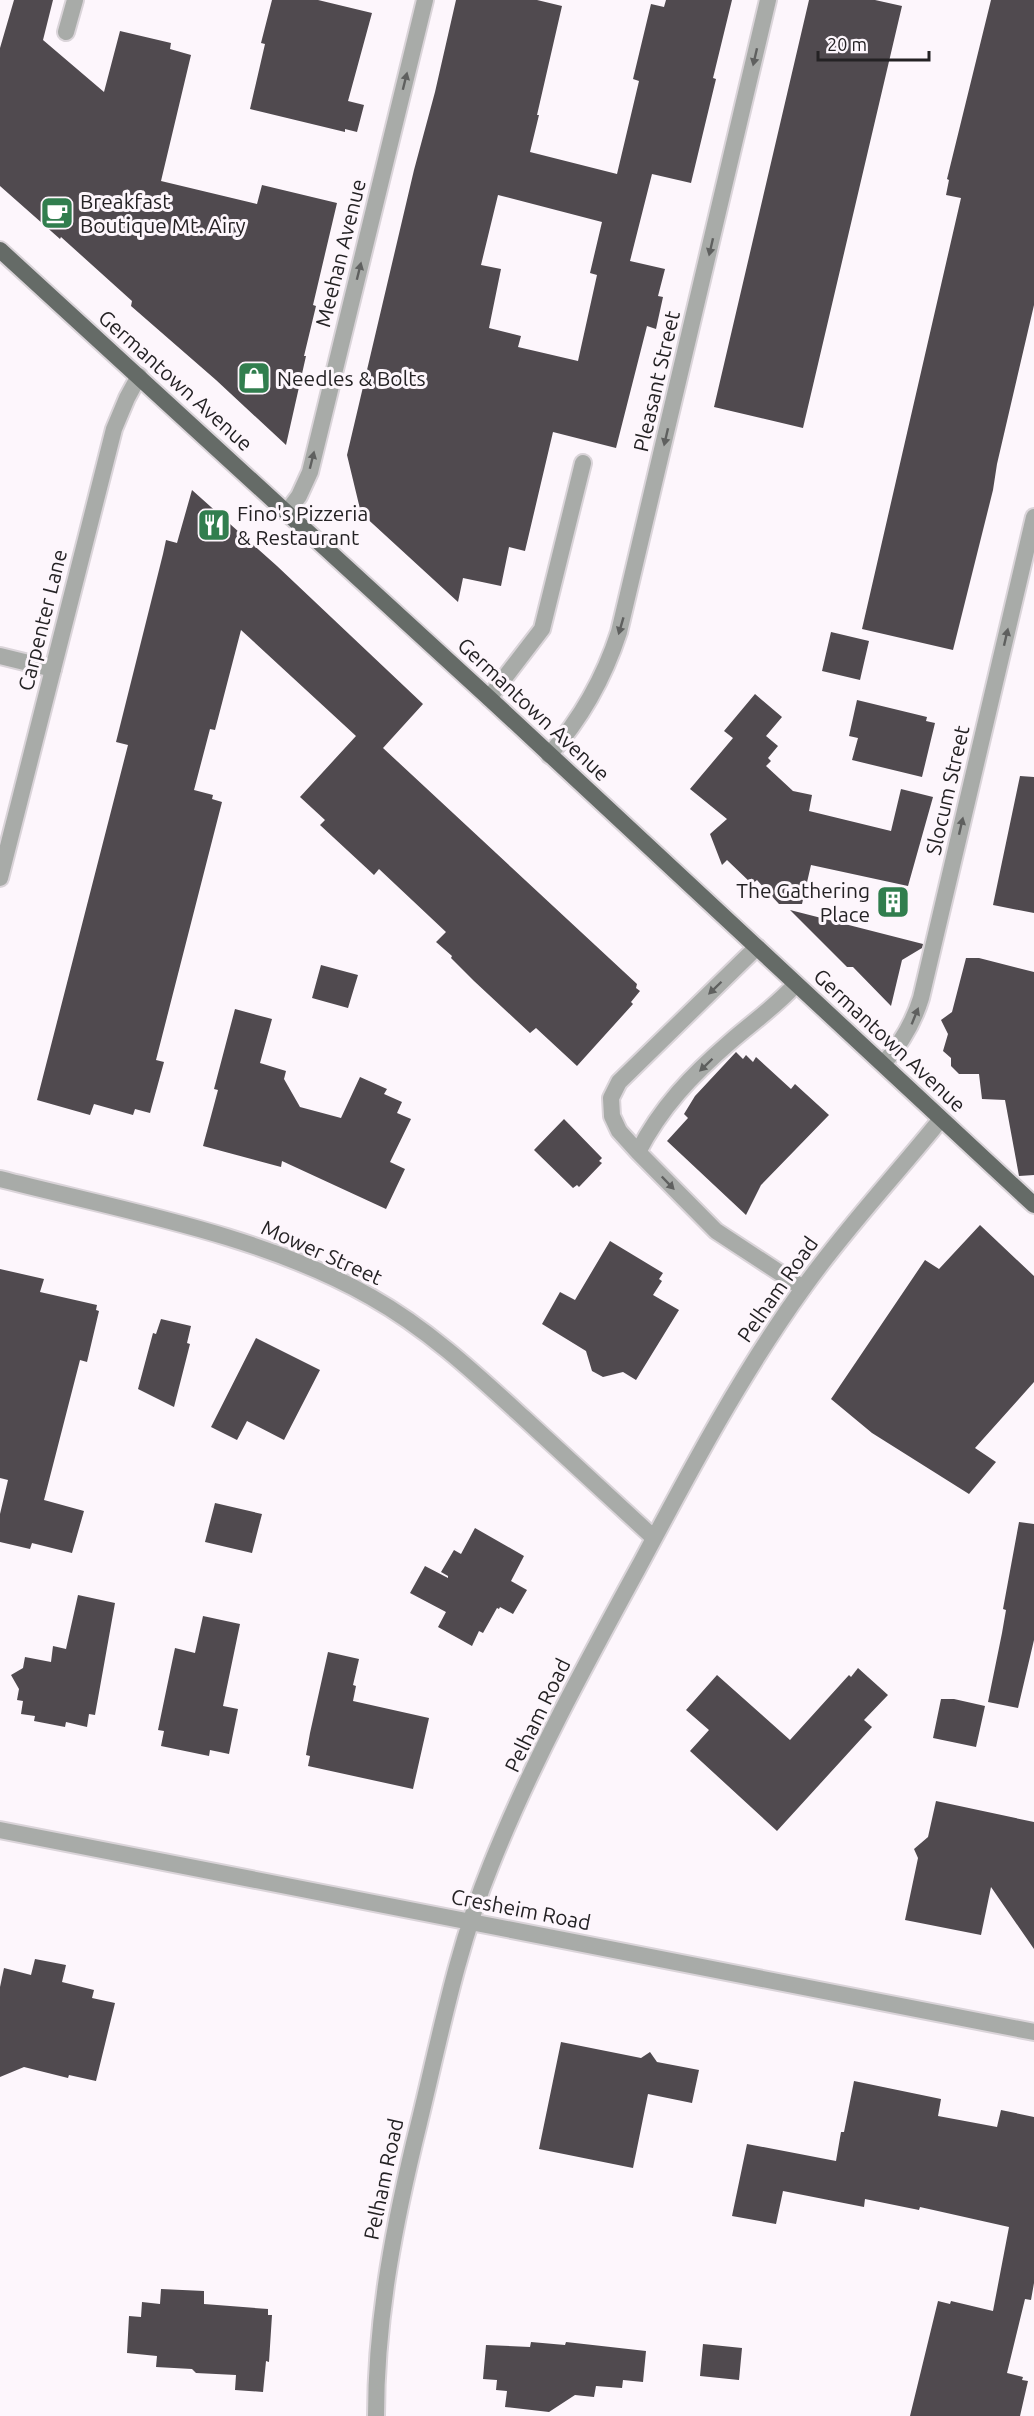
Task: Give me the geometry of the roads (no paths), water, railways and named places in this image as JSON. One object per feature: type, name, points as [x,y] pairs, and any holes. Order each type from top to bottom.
[{"type":"main road","name":"Germantown Avenue","points":[[0,250],[489,698],[1034,1205]]},
{"type":"street","points":[[66,32],[75,0]]},
{"type":"street","name":"Meehan Avenue","points":[[287,512],[299,496],[310,472],[425,0]]},
{"type":"street","name":"Pleasant Street","points":[[549,755],[577,721],[612,654],[619,632],[768,0]]},
{"type":"street","name":"Carpenter Lane","points":[[0,879],[114,429],[139,376]]},
{"type":"street","points":[[489,698],[542,629],[583,463]]},
{"type":"street","name":"Slocum Street","points":[[883,1064],[899,1046],[909,1029],[921,998],[1034,516]]},
{"type":"street","points":[[0,656],[53,669]]},
{"type":"street","points":[[757,948],[619,1082],[611,1098],[612,1116],[620,1131],[638,1152],[716,1231],[804,1288]]},
{"type":"street","points":[[638,1152],[653,1123],[671,1100],[704,1066],[731,1041],[761,1019],[796,984]]},
{"type":"street","name":"Pelham Road","points":[[376,2416],[379,2331],[387,2272],[412,2148],[451,1990],[470,1922],[490,1867],[576,1684],[735,1393],[804,1288],[863,1209],[941,1119]]},
{"type":"street","name":"Mower Street","points":[[0,1179],[244,1243],[319,1271],[371,1297],[407,1319],[450,1352],[654,1538]]},
{"type":"street","name":"Cresheim Road","points":[[0,1830],[1034,2032]]},
{"type":"place","name":"Breakfast Boutique Mt. Airy","points":[[57,213]]},
{"type":"place","name":"Needles & Bolts","points":[[254,378]]},
{"type":"place","name":"Fino's Pizzeria & Restaurant","points":[[214,525]]},
{"type":"place","name":"The Gathering Place","points":[[893,902]]}]
